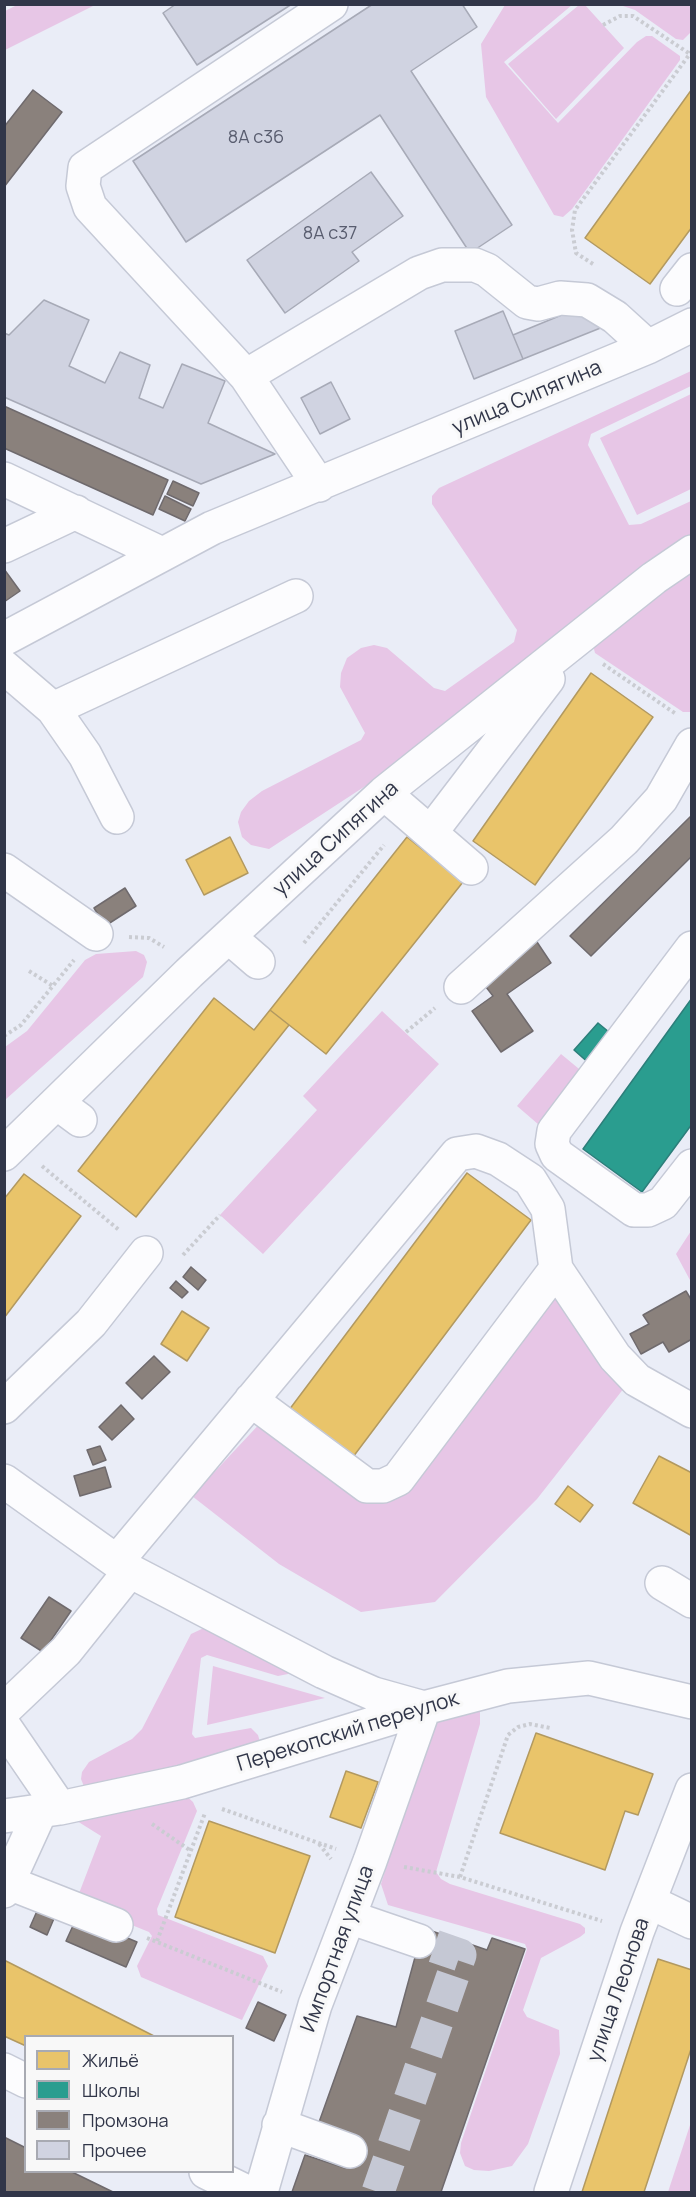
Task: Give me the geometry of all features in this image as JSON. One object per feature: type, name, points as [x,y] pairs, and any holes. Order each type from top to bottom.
[{"type":"street","points":[[319,485],[246,376],[90,207],[83,186],[86,168],[331,4]]},
{"type":"street","points":[[246,376],[419,273],[442,265],[475,265],[487,270],[527,302],[538,304],[560,298],[587,300],[615,317],[648,347]]},
{"type":"street","name":"улица Сипягина","points":[[4,639],[213,528],[648,347],[692,325]]},
{"type":"street","points":[[4,479],[162,554]]},
{"type":"street","points":[[4,546],[76,512]]},
{"type":"street","name":"улица Сипягина","points":[[10,1149],[69,1112],[189,974],[384,793],[654,578],[692,552]]},
{"type":"street","points":[[53,709],[296,596]]},
{"type":"street","points":[[431,832],[558,666]]},
{"type":"street","points":[[4,667],[53,709],[85,755],[117,818]]},
{"type":"street","points":[[461,987],[624,840],[661,799],[687,732]]},
{"type":"street","points":[[384,793],[471,868]]},
{"type":"street","points":[[4,870],[96,934]]},
{"type":"street","points":[[229,937],[258,962]]},
{"type":"street","points":[[692,948],[554,1131],[552,1144],[557,1155],[634,1210],[648,1210],[663,1203],[692,1166]]},
{"type":"street","points":[[4,1710],[66,1651],[123,1566],[251,1400],[457,1154],[476,1150],[498,1159],[530,1180],[548,1209],[556,1269],[615,1357],[637,1380],[692,1411]]},
{"type":"street","points":[[4,1407],[160,1255]]},
{"type":"street","points":[[251,1400],[367,1486],[383,1486],[398,1479],[556,1269]]},
{"type":"street","points":[[4,1481],[123,1566],[324,1672],[374,1694],[424,1708]]},
{"type":"street","points":[[662,1583],[692,1601]]},
{"type":"street","name":"Перекопский переулок","points":[[4,1816],[51,1809],[182,1782],[424,1708],[508,1686],[589,1678],[692,1702]]},
{"type":"street","name":"Импортная улица","points":[[261,2193],[315,2005],[370,1861],[424,1708]]},
{"type":"street","points":[[4,1726],[51,1809],[7,1887],[116,1925]]},
{"type":"street","name":"улица Леонова","points":[[551,2193],[637,1932],[692,1790]]},
{"type":"street","points":[[650,1902],[692,1922]]},
{"type":"street","points":[[349,1917],[419,1941]]},
{"type":"street","points":[[4,2070],[24,2080]]},
{"type":"street","points":[[279,2125],[350,2151]]},
{"type":"street","points":[[208,2173],[247,2193]]},
{"type":"path","points":[[596,265],[576,253],[572,230],[575,210],[691,53],[633,16],[620,16],[603,25]]},
{"type":"path","points":[[642,691],[687,732]]},
{"type":"path","points":[[304,943],[358,877]]},
{"type":"path","points":[[4,1036],[21,1025],[96,934],[149,938],[162,944],[189,974]]},
{"type":"path","points":[[29,971],[53,987]]},
{"type":"path","points":[[10,1149],[76,1195]]},
{"type":"path","points":[[160,1255],[182,1256],[220,1215]]},
{"type":"path","points":[[460,1877],[508,1735],[518,1727],[530,1724],[550,1728]]},
{"type":"path","points":[[182,1782],[208,1803],[370,1861],[460,1877],[637,1932]]},
{"type":"path","points":[[208,1803],[157,1941],[288,1994]]},
{"type":"shaded area","points":[[17,5],[95,5],[5,50],[5,11]]},
{"type":"shaded area","points":[[505,5],[572,5],[504,62],[558,123],[637,42],[646,36],[652,36],[680,56],[680,60],[572,209],[563,217],[554,215],[486,97],[481,44]]},
{"type":"shaded area","points":[[579,5],[585,5],[624,48],[556,119],[508,64]]},
{"type":"shaded area","points":[[620,5],[691,5],[691,32],[683,40],[676,39],[635,10]]},
{"type":"shaded area","points":[[691,371],[691,386],[591,434],[588,445],[629,525],[641,524],[691,501],[691,542],[652,568],[370,783],[269,849],[251,845],[242,837],[238,822],[241,812],[249,801],[262,791],[361,740],[365,733],[340,687],[341,673],[347,658],[361,648],[374,645],[387,648],[434,688],[445,691],[514,642],[517,630],[432,504],[432,496],[439,488]]},
{"type":"shaded area","points":[[691,394],[691,489],[637,515],[600,438]]},
{"type":"shaded area","points":[[691,564],[691,712],[683,712],[595,653],[593,645]]},
{"type":"shaded area","points":[[136,951],[144,955],[147,962],[143,977],[5,1100],[5,1047],[27,1031],[85,960],[96,954]]},
{"type":"shaded area","points":[[382,1011],[439,1064],[263,1254],[220,1215],[317,1110],[303,1096]]},
{"type":"shaded area","points":[[561,1054],[590,1078],[546,1131],[517,1106]]},
{"type":"shaded area","points":[[691,1231],[691,1282],[676,1254]]},
{"type":"shaded area","points":[[557,1291],[628,1383],[537,1499],[435,1602],[361,1612],[279,1564],[192,1496],[265,1418],[366,1497]]},
{"type":"shaded area","points":[[206,1627],[292,1669],[288,1674],[278,1676],[207,1655],[201,1658],[192,1734],[195,1738],[251,1728],[258,1735],[260,1742],[256,1751],[85,1789],[81,1779],[82,1772],[89,1762],[132,1739],[142,1729],[191,1634]]},
{"type":"shaded area","points":[[213,1666],[325,1698],[207,1725]]},
{"type":"shaded area","points":[[480,1712],[480,1724],[436,1872],[441,1879],[450,1884],[580,1924],[585,1928],[585,1933],[580,1937],[541,1958],[523,2010],[527,2017],[559,2030],[560,2054],[528,2144],[512,2166],[489,2171],[474,2170],[465,2166],[460,2153],[461,2143],[527,1949],[525,1944],[388,1905],[381,1884],[431,1726],[437,1721]]},
{"type":"shaded area","points":[[182,1792],[193,1802],[197,1811],[157,1909],[158,1915],[263,1956],[268,1966],[242,2020],[141,1977],[137,1966],[152,1936],[149,1932],[80,1904],[78,1896],[101,1836],[77,1821]]},
{"type":"shaded area","points":[[691,2122],[691,2192],[668,2192]]},
{"type":"building: Жильё","points":[[692,89],[692,227],[650,284],[585,238]]},
{"type":"building: Жильё","points":[[591,673],[653,717],[535,885],[473,841]]},
{"type":"building: Жильё","points":[[230,837],[248,873],[204,895],[186,860]]},
{"type":"building: Жильё","points":[[407,837],[463,882],[326,1054],[270,1010]]},
{"type":"building: Жильё","points":[[214,998],[254,1030],[270,1010],[289,1025],[136,1217],[78,1171]]},
{"type":"building: Жильё","points":[[467,1173],[531,1220],[347,1465],[283,1418]]},
{"type":"building: Жильё","points":[[24,1174],[81,1216],[4,1318],[4,1199]]},
{"type":"building: Жильё","points":[[182,1311],[209,1328],[187,1361],[161,1344]]},
{"type":"building: Жильё","points":[[659,1456],[692,1473],[692,1536],[633,1503]]},
{"type":"building: Жильё","points":[[568,1486],[593,1505],[580,1522],[555,1504]]},
{"type":"building: Жильё","points":[[536,1733],[653,1774],[638,1815],[625,1811],[605,1870],[500,1833]]},
{"type":"building: Жильё","points":[[346,1771],[378,1782],[361,1828],[330,1817]]},
{"type":"building: Жильё","points":[[209,1821],[310,1856],[275,1953],[175,1917]]},
{"type":"building: Жильё","points":[[658,1959],[692,1970],[692,2046],[644,2192],[582,2192]]},
{"type":"building: Жильё","points":[[4,1960],[152,2035],[24,2035],[24,2045],[4,2036]]},
{"type":"building: Школы","points":[[692,998],[692,1124],[642,1192],[583,1149]]},
{"type":"building: Школы","points":[[598,1023],[615,1037],[591,1065],[574,1050]]},
{"type":"building: Промзона","points":[[33,90],[62,112],[4,187],[4,127]]},
{"type":"building: Промзона","points":[[4,406],[168,480],[153,515],[4,448]]},
{"type":"building: Промзона","points":[[173,481],[199,493],[193,506],[167,494]]},
{"type":"building: Промзона","points":[[165,496],[191,509],[185,521],[159,509]]},
{"type":"building: Промзона","points":[[4,569],[20,591],[4,602]]},
{"type":"building: Промзона","points":[[692,815],[692,856],[591,956],[570,936]]},
{"type":"building: Промзона","points":[[125,888],[136,906],[105,926],[94,908]]},
{"type":"building: Промзона","points":[[535,939],[551,963],[507,994],[533,1031],[501,1052],[472,1011],[493,996],[479,978]]},
{"type":"building: Промзона","points":[[191,1267],[206,1280],[198,1290],[183,1277]]},
{"type":"building: Промзона","points":[[176,1281],[188,1292],[182,1298],[170,1288]]},
{"type":"building: Промзона","points":[[686,1291],[692,1301],[692,1339],[669,1352],[663,1342],[641,1354],[630,1334],[649,1324],[643,1315]]},
{"type":"building: Промзона","points":[[154,1356],[170,1372],[142,1399],[126,1383]]},
{"type":"building: Промзона","points":[[121,1405],[134,1419],[112,1440],[99,1427]]},
{"type":"building: Промзона","points":[[100,1446],[106,1460],[93,1465],[87,1450]]},
{"type":"building: Промзона","points":[[105,1467],[111,1487],[80,1496],[74,1476]]},
{"type":"building: Промзона","points":[[49,1597],[71,1611],[43,1652],[21,1638]]},
{"type":"building: Промзона","points":[[41,1902],[58,1909],[47,1935],[30,1927]]},
{"type":"building: Промзона","points":[[77,1917],[137,1942],[126,1967],[66,1941]]},
{"type":"building: Промзона","points":[[423,1928],[487,1950],[492,1938],[525,1949],[441,2192],[292,2192],[305,2155],[345,2168],[355,2137],[318,2125],[357,2016],[396,2027]]},
{"type":"building: Промзона","points":[[258,2002],[286,2015],[274,2041],[246,2028]]},
{"type":"building: Промзона","points":[[4,2137],[24,2147],[24,2173],[74,2173],[113,2192],[4,2192]]},
{"type":"building: Прочее","points":[[176,4],[292,4],[197,65],[163,13]]},
{"type":"building: Прочее","points":[[373,4],[462,4],[477,27],[411,71],[512,225],[470,253],[380,115],[186,242],[133,161]]},
{"type":"building: Прочее","points":[[371,172],[403,216],[352,252],[359,261],[285,313],[247,260]]},
{"type":"building: Прочее","points":[[44,300],[89,320],[69,366],[105,383],[120,352],[150,365],[139,398],[163,408],[182,364],[225,381],[208,423],[275,454],[201,484],[4,397],[4,333],[9,335]]},
{"type":"building: Прочее","points":[[581,307],[603,327],[523,359],[513,335]]},
{"type":"building: Прочее","points":[[503,311],[523,359],[474,379],[455,331]]},
{"type":"building: Прочее","points":[[331,382],[350,419],[320,434],[301,398]]},
{"type":"tunnel","points":[[378,2192],[460,1955],[419,1941]]}]
